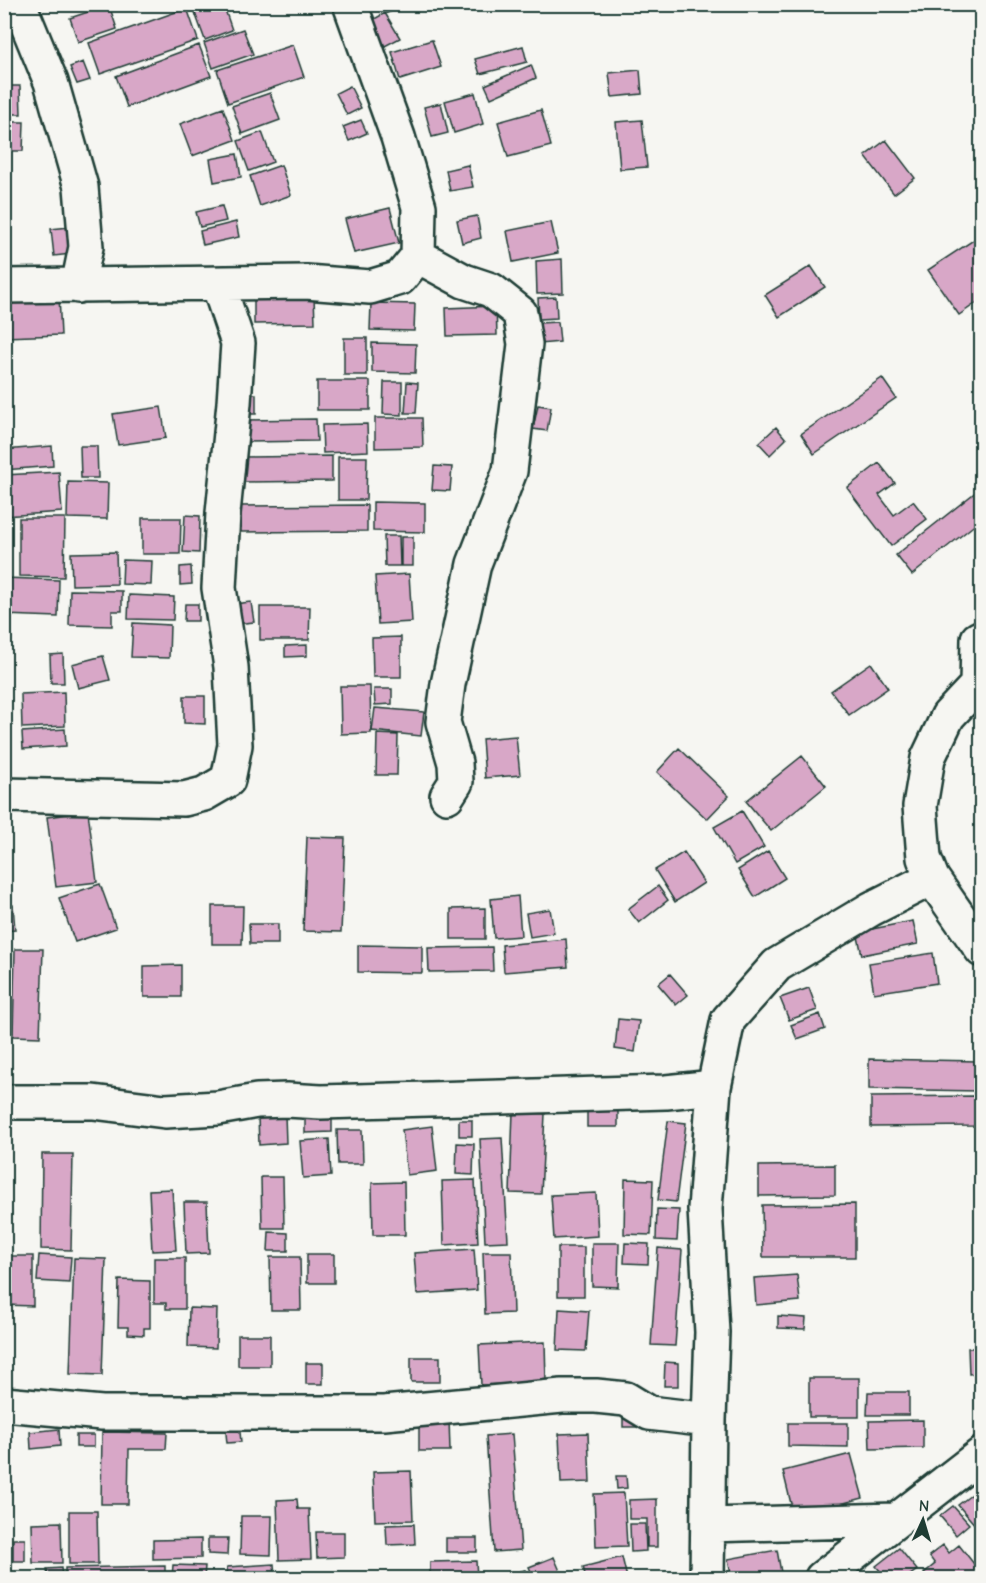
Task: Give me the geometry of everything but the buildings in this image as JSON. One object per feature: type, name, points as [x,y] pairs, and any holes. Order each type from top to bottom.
[{"type":"street","points":[[20,4],[51,82],[81,187],[86,247],[78,286]]},
{"type":"street","points":[[4,286],[306,282],[369,287],[400,278],[418,256],[419,207],[398,137],[350,4]]},
{"type":"street","points":[[418,256],[465,280],[491,290],[520,313],[525,344],[510,471],[474,564],[448,684],[443,723],[455,763],[456,782],[447,796]]},
{"type":"street","points":[[4,795],[184,799],[204,794],[228,780],[235,745],[231,667],[219,588],[238,343],[218,284]]},
{"type":"street","points":[[981,637],[978,639],[977,685],[948,716],[928,758],[920,806],[924,858],[932,878],[981,950]]},
{"type":"street","points":[[707,1578],[712,1332],[705,1209],[714,1087],[728,1020],[777,965],[871,909],[932,878]]},
{"type":"street","points":[[4,1102],[93,1102],[165,1111],[218,1108],[256,1101],[321,1102],[512,1097],[666,1092],[714,1087]]},
{"type":"street","points":[[4,1404],[102,1413],[384,1413],[562,1396],[596,1396],[626,1399],[649,1413],[709,1420]]},
{"type":"street","points":[[822,1578],[981,1454]]},
{"type":"street","points":[[708,1525],[896,1520]]}]
